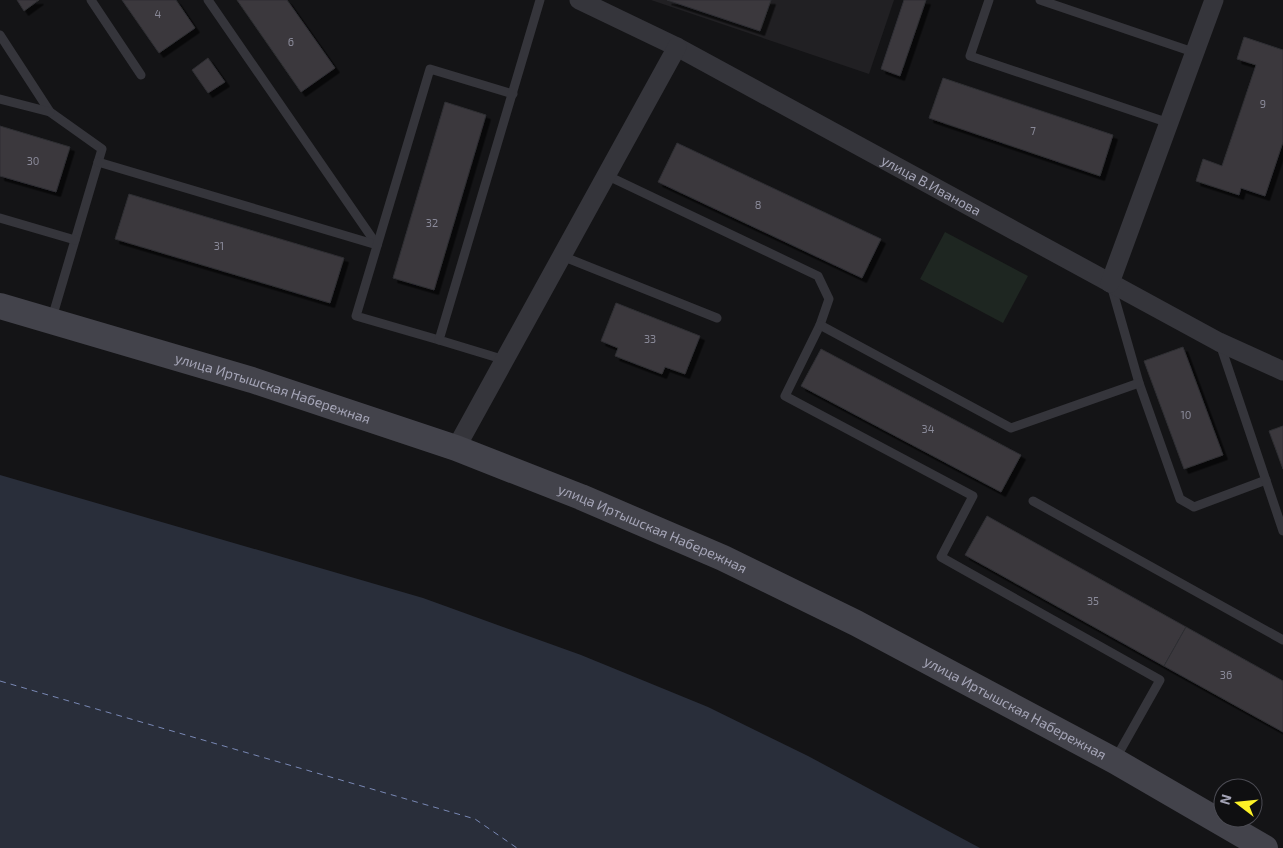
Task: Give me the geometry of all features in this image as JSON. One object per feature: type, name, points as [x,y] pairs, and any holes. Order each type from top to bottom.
[{"type":"main road","name":"улица Иртышская Набережная","points":[[0,306],[252,380],[456,448],[581,497],[723,558],[856,623],[1115,761],[1264,848]]},
{"type":"street","name":"улица В.Иванова","points":[[579,0],[676,47],[1219,342],[1283,371]]},
{"type":"street","points":[[1110,283],[1214,0]]},
{"type":"street","points":[[456,448],[676,47]]},
{"type":"lane","points":[[91,0],[141,75]]},
{"type":"lane","points":[[208,0],[377,245]]},
{"type":"lane","points":[[439,340],[540,0]]},
{"type":"lane","points":[[989,0],[970,56],[1170,124]]},
{"type":"lane","points":[[1040,0],[1196,53]]},
{"type":"lane","points":[[0,35],[50,112]]},
{"type":"lane","points":[[505,360],[356,316],[430,69],[512,94]]},
{"type":"lane","points":[[0,98],[50,112],[102,149],[51,321]]},
{"type":"lane","points":[[98,162],[377,245]]},
{"type":"lane","points":[[606,175],[818,276],[829,300],[820,325],[785,396],[973,496],[941,557],[1160,680],[1115,761]]},
{"type":"lane","points":[[0,218],[75,240]]},
{"type":"lane","points":[[562,256],[717,318]]},
{"type":"lane","points":[[1110,283],[1139,383],[1180,499],[1194,507],[1266,480]]},
{"type":"lane","points":[[820,325],[1011,428],[1139,383]]},
{"type":"lane","points":[[1219,342],[1283,531]]},
{"type":"lane","points":[[1033,501],[1283,640]]},
{"type":"shaded area","points":[[651,0],[894,0],[869,74]]},
{"type":"shaded area","points":[[945,232],[1028,276],[1003,323],[920,279]]},
{"type":"water","points":[[0,475],[423,598],[581,655],[708,707],[808,756],[980,848],[0,848]]},
{"type":"building","points":[[17,0],[39,0],[24,11]]},
{"type":"building","points":[[122,0],[176,0],[195,28],[159,53]]},
{"type":"building","points":[[237,0],[287,0],[335,68],[301,92]]},
{"type":"building","points":[[667,0],[771,0],[760,31]]},
{"type":"building","points":[[904,0],[926,0],[900,76],[881,69]]},
{"type":"building","points":[[1244,37],[1283,50],[1283,142],[1265,196],[1241,188],[1239,195],[1196,181],[1203,159],[1222,166],[1256,65],[1237,59]]},
{"type":"building","points":[[208,58],[225,82],[208,93],[192,70]]},
{"type":"building","points":[[943,78],[1113,135],[1100,176],[929,118]]},
{"type":"building","points":[[445,102],[486,115],[434,290],[393,278]]},
{"type":"building","points":[[0,126],[70,147],[56,192],[0,176]]},
{"type":"building","points":[[677,143],[881,239],[862,278],[658,182]]},
{"type":"building","points":[[129,194],[344,258],[330,303],[115,239]]},
{"type":"building","points":[[616,303],[700,336],[685,374],[665,367],[662,374],[615,356],[618,348],[601,341]]},
{"type":"building","points":[[1183,347],[1223,455],[1184,469],[1144,361]]},
{"type":"building","points":[[821,349],[1021,455],[1001,492],[801,386]]},
{"type":"building","points":[[1283,426],[1283,469],[1269,431]]},
{"type":"building","points":[[987,516],[1186,627],[1164,666],[965,555]]},
{"type":"building","points":[[1186,627],[1283,681],[1283,732],[1164,666]]},
{"type":"ferry route","points":[[0,681],[475,819],[517,848]]}]
